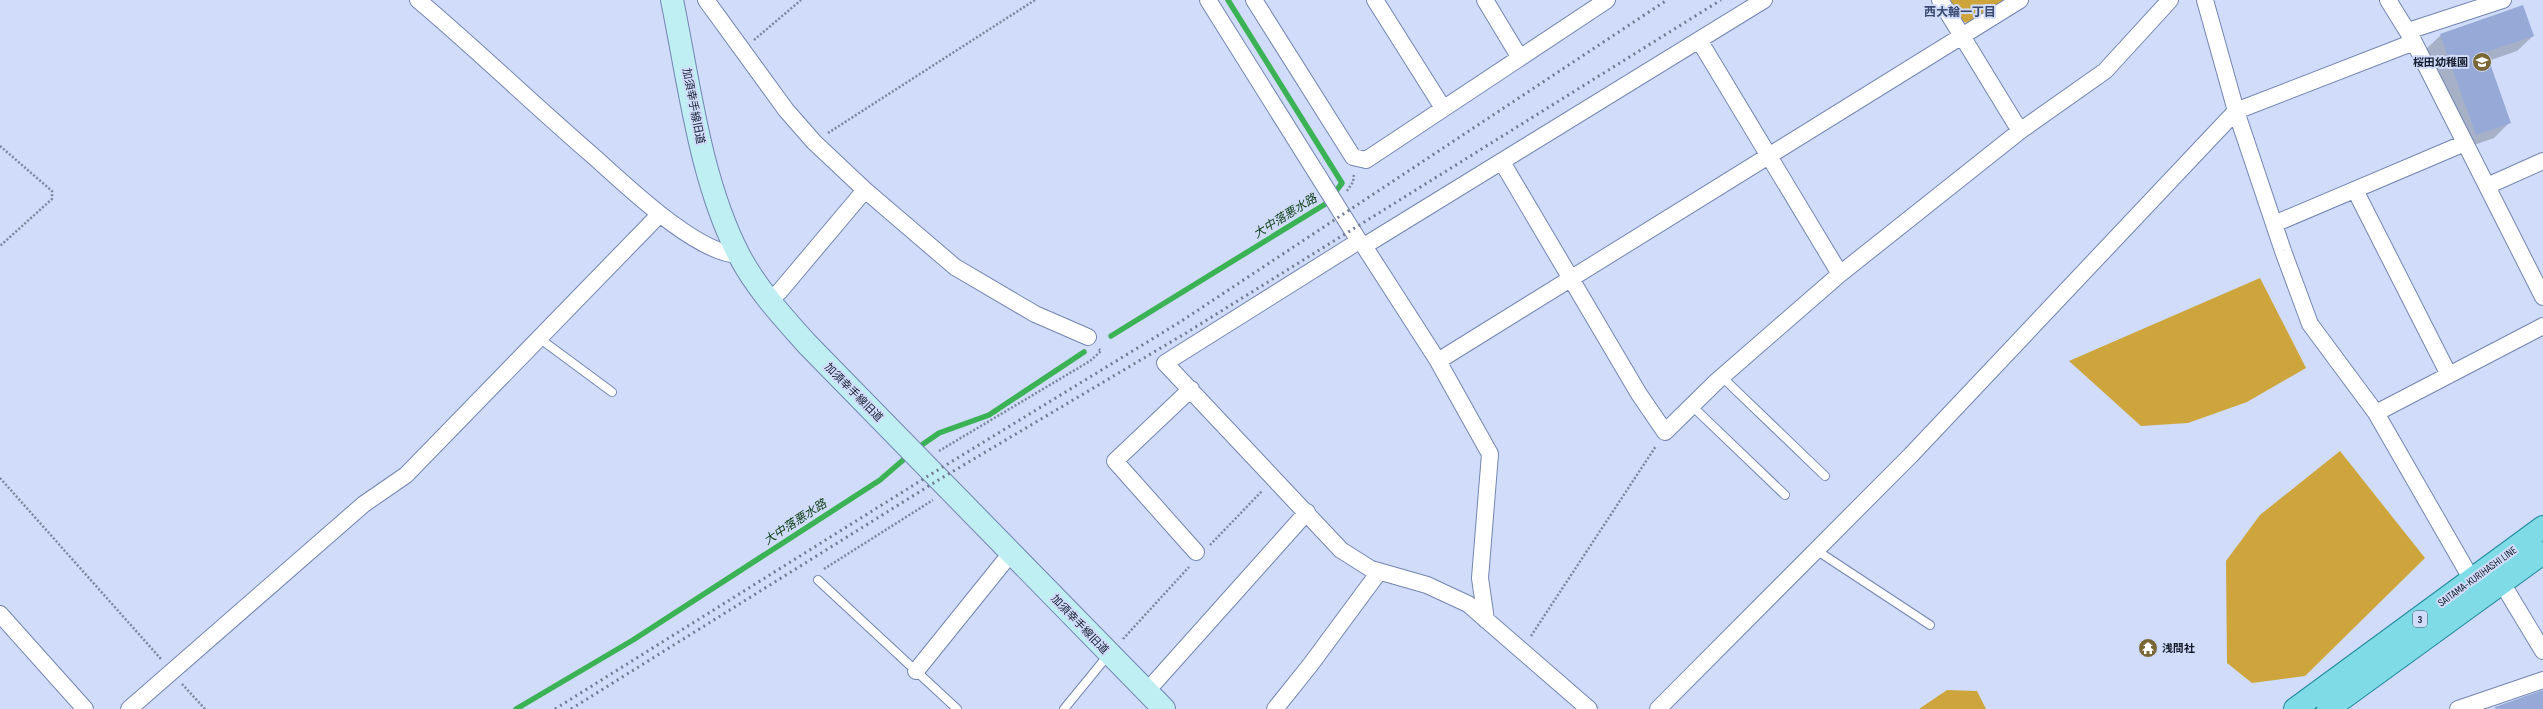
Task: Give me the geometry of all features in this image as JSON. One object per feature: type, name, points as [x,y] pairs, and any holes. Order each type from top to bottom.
[{"type":"main road","name":"SAITAMA-KURIHASHI LINE","points":[[2296,709],[2543,527]]},
{"type":"main road","name":"SAITAMA-KURIHASHI LINE","points":[[2328,709],[2543,553]]},
{"type":"street","points":[[418,0],[660,214],[715,250],[727,255],[739,256]]},
{"type":"street","name":"加須幸手線旧道","points":[[672,0],[707,170],[716,201],[739,256],[769,301],[807,344],[1164,709]]},
{"type":"street","points":[[706,0],[786,110],[814,142],[865,190],[955,267],[1035,314],[1088,337]]},
{"type":"street","points":[[1208,0],[1361,244],[1438,361],[1490,454],[1480,578],[1486,620]]},
{"type":"street","points":[[1254,0],[1353,157],[1366,160],[1603,1]]},
{"type":"street","points":[[1375,0],[1443,108]]},
{"type":"street","points":[[1485,0],[1520,58]]},
{"type":"street","points":[[1589,709],[1521,652],[1486,620],[1461,601],[1427,585],[1371,569],[1341,550],[1166,363],[1361,244],[1502,162],[1764,0]]},
{"type":"street","points":[[1940,0],[2020,131]]},
{"type":"street","points":[[1438,361],[2020,0]]},
{"type":"street","points":[[1502,162],[1639,394],[1665,432],[1722,377],[1840,274],[2020,131],[2105,71],[2170,0]]},
{"type":"street","points":[[2205,0],[2236,111],[2310,324],[2376,413],[2472,580]]},
{"type":"street","points":[[2388,0],[2411,37],[2543,298]]},
{"type":"street","points":[[1658,709],[2014,347],[2236,111],[2499,1]]},
{"type":"street","points":[[1700,40],[1840,274]]},
{"type":"street","points":[[2274,224],[2465,143]]},
{"type":"street","points":[[2487,186],[2543,161]]},
{"type":"street","points":[[769,301],[780,291],[865,190]]},
{"type":"street","points":[[2355,190],[2449,375]]},
{"type":"street","points":[[129,709],[364,504],[406,475],[660,214]]},
{"type":"street","points":[[2376,413],[2543,326]]},
{"type":"street","points":[[1191,390],[1115,461],[1196,552]]},
{"type":"street","points":[[1147,691],[1307,512]]},
{"type":"street","points":[[916,671],[1011,553]]},
{"type":"street","points":[[1275,709],[1312,664],[1379,572]]},
{"type":"street","points":[[2502,583],[2543,651]]},
{"type":"street","points":[[0,614],[85,709]]},
{"type":"street","points":[[2458,709],[2543,680]]},
{"type":"lane","points":[[539,338],[612,392]]},
{"type":"lane","points":[[1722,377],[1825,476]]},
{"type":"lane","points":[[1692,406],[1785,496]]},
{"type":"lane","points":[[1816,550],[1930,625]]},
{"type":"lane","points":[[818,580],[957,709]]},
{"type":"lane","points":[[1064,709],[1109,654]]},
{"type":"path","points":[[742,50],[801,0]]},
{"type":"path","points":[[814,142],[1035,0]]},
{"type":"path","points":[[0,146],[52,191],[52,199],[0,246]]},
{"type":"path","points":[[921,461],[1090,361],[1101,352],[1088,337]]},
{"type":"path","points":[[1521,652],[1665,432]]},
{"type":"path","points":[[0,478],[204,709]]},
{"type":"path","points":[[818,580],[815,574],[939,496]]},
{"type":"shaded area","points":[[1946,0],[2005,0],[1968,23],[1958,20]]},
{"type":"shaded area","points":[[2260,278],[2306,368],[2247,402],[2188,423],[2141,426],[2069,361]]},
{"type":"shaded area","points":[[2340,451],[2425,558],[2305,676],[2252,683],[2227,663],[2226,561],[2260,515]]},
{"type":"shaded area","points":[[1947,690],[1977,691],[1986,709],[1919,709]]},
{"type":"building","points":[[2523,5],[2534,36],[2486,52],[2511,123],[2476,135],[2440,34]]},
{"type":"building","points":[[2543,690],[2543,709],[2495,709],[2495,707]]},
{"type":"waterway","name":"大中落悪水路","points":[[1111,336],[1327,203],[1342,183],[1228,0]]},
{"type":"waterway","name":"大中落悪水路","points":[[916,449],[939,433],[989,415],[1084,352]]},
{"type":"waterway","name":"大中落悪水路","points":[[516,709],[633,640],[880,480],[910,454]]},
{"type":"railway","points":[[555,709],[933,473],[1180,322],[1667,0]]},
{"type":"railway","points":[[571,709],[940,479],[1186,333],[1721,0]]},
{"type":"place","name":"桜田幼稚園","points":[[2482,62]]},
{"type":"place","name":"浅間社","points":[[2148,648]]},
{"type":"district","name":"西大輪一丁目","points":[[1960,12]]}]
